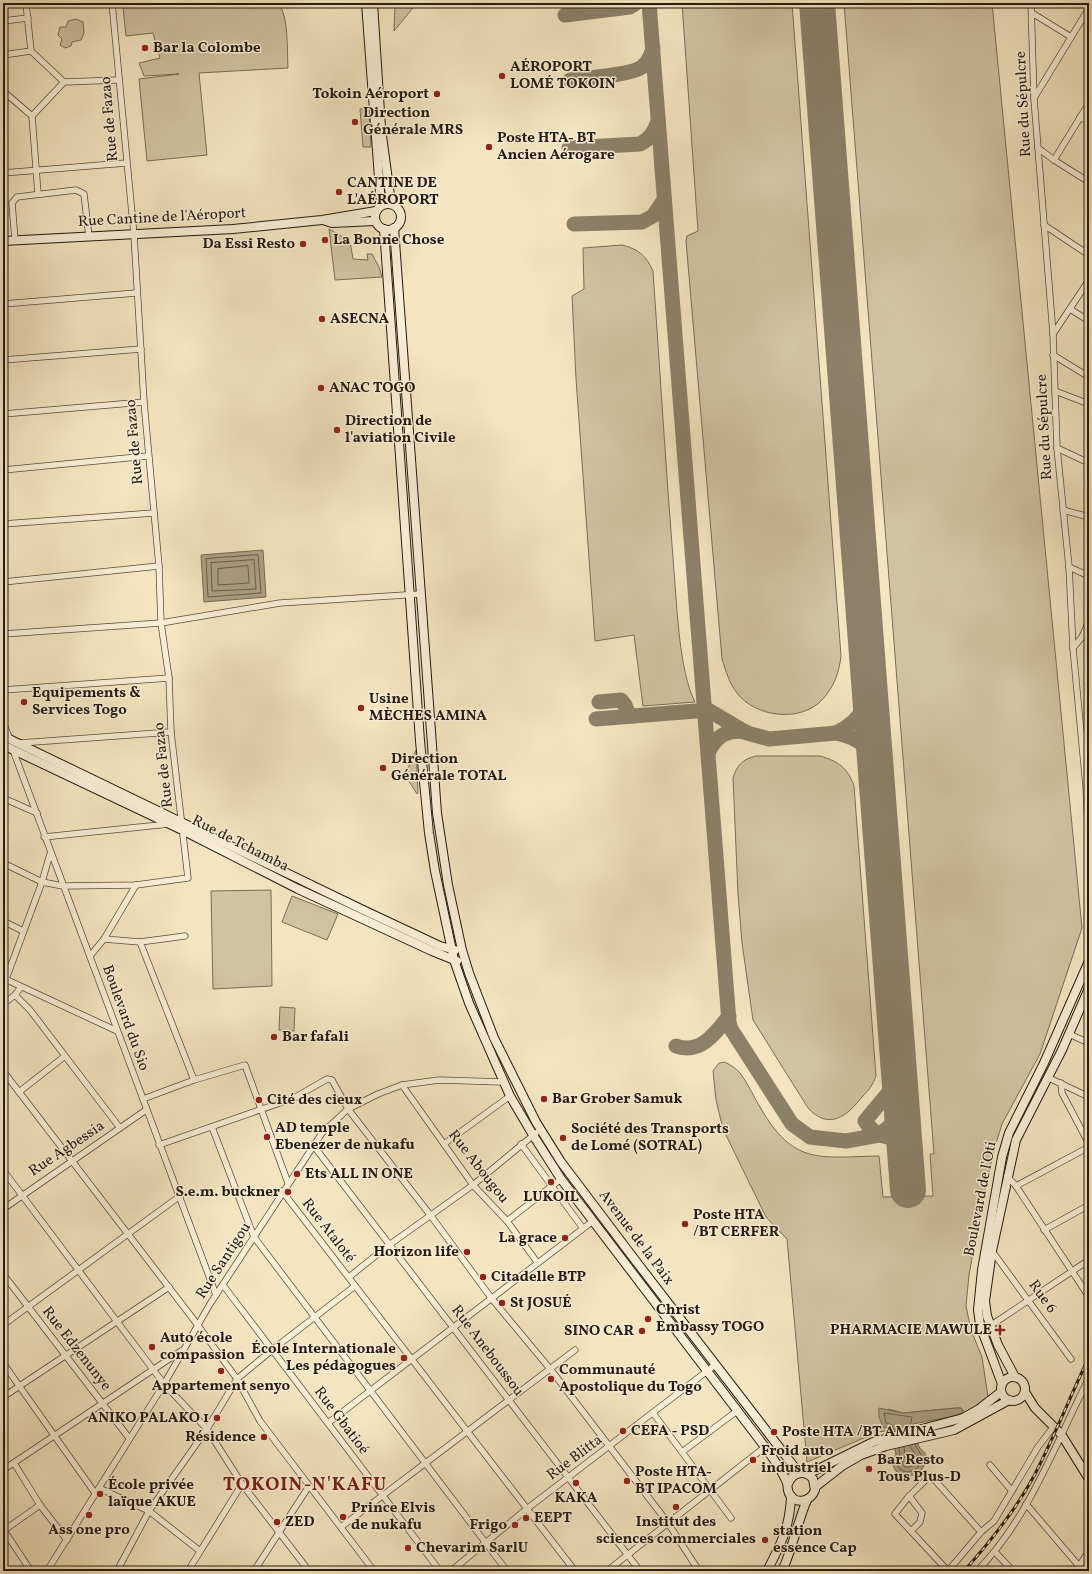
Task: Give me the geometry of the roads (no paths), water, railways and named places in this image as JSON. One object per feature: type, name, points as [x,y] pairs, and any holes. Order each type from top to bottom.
[{"type":"main road","points":[[366,3],[379,208],[375,221]]},
{"type":"main road","points":[[374,7],[381,128],[391,204]]},
{"type":"main road","points":[[322,220],[391,204],[398,207],[401,221],[394,228],[384,229]]},
{"type":"main road","points":[[322,220],[332,223],[375,221],[384,229],[420,741],[429,833],[454,960],[469,1003],[503,1082],[533,1135],[561,1179],[765,1447],[788,1484],[788,1490],[791,1496],[786,1532],[767,1571]]},
{"type":"main road","name":"Rue Cantine de l'Aéroport","points":[[3,241],[134,235],[322,220]]},
{"type":"main road","name":"Avenue de la Paix","points":[[394,228],[421,594],[430,739],[442,852],[462,950],[494,1038],[541,1130],[574,1180],[799,1473]]},
{"type":"main road","name":"Rue de Tchamba","points":[[5,740],[298,889],[454,960],[466,961]]},
{"type":"main road","name":"Rue de Tchamba","points":[[16,746],[181,821],[359,908],[452,950],[462,950]]},
{"type":"main road","name":"Boulevard de l'Oti","points":[[1002,1388],[980,1325],[978,1310],[982,1270],[1002,1157],[1008,1133],[1044,1063],[1089,961]]},
{"type":"main road","name":"Boulevard de l'Oti","points":[[1015,1376],[998,1346],[990,1326],[985,1301],[992,1250],[1016,1140],[1048,1078],[1089,988]]},
{"type":"main road","points":[[788,1484],[793,1476],[799,1473],[808,1474],[908,1431],[955,1421],[979,1409],[1002,1388],[1007,1378],[1015,1376],[1024,1382],[1025,1392],[1035,1408],[1061,1434],[1089,1479]]},
{"type":"main road","points":[[1002,1388],[1004,1397],[1009,1400]]},
{"type":"main road","points":[[1018,1400],[1025,1392]]},
{"type":"main road","points":[[815,1486],[873,1446],[954,1430],[1009,1400],[1018,1400],[1035,1408]]},
{"type":"main road","points":[[782,1571],[794,1543],[799,1519],[807,1500],[812,1496],[815,1486],[813,1479],[808,1474]]},
{"type":"main road","points":[[791,1496],[800,1501],[807,1500]]},
{"type":"street","points":[[26,3],[32,51],[64,82]]},
{"type":"street","name":"Rue de Fazao","points":[[112,3],[118,80],[134,235],[136,294],[148,456],[159,566],[161,623],[169,678],[171,732],[188,878],[136,885]]},
{"type":"street","name":"Rue du Sépulcre","points":[[1031,3],[1034,99],[1053,334],[1057,448],[1069,567],[1073,648],[1084,764],[1089,850]]},
{"type":"street","points":[[1034,99],[1089,8]]},
{"type":"street","points":[[1032,12],[1071,37]]},
{"type":"street","points":[[3,21],[28,18]]},
{"type":"street","points":[[3,55],[32,51]]},
{"type":"street","points":[[32,116],[64,82],[118,80]]},
{"type":"street","points":[[3,92],[32,116],[38,194]]},
{"type":"street","points":[[1054,160],[1089,103]]},
{"type":"street","points":[[1080,116],[1089,122]]},
{"type":"street","points":[[1038,148],[1089,182]]},
{"type":"street","points":[[3,173],[126,163]]},
{"type":"street","points":[[15,240],[13,199],[38,194],[76,190],[82,191],[84,194],[88,237]]},
{"type":"street","points":[[1044,225],[1089,255]]},
{"type":"street","points":[[1053,334],[1089,280]]},
{"type":"street","points":[[3,304],[136,294]]},
{"type":"street","points":[[1070,309],[1089,321]]},
{"type":"street","points":[[3,360],[141,349]]},
{"type":"street","points":[[1053,355],[1089,377]]},
{"type":"street","points":[[1055,391],[1089,404]]},
{"type":"street","points":[[3,414],[144,402]]},
{"type":"street","points":[[1057,448],[1089,462]]},
{"type":"street","points":[[3,470],[148,456]]},
{"type":"street","points":[[1063,510],[1089,517]]},
{"type":"street","points":[[3,524],[154,513]]},
{"type":"street","points":[[3,582],[159,566]]},
{"type":"street","points":[[1069,567],[1089,576]]},
{"type":"street","points":[[3,634],[161,623],[280,603],[410,596],[421,594]]},
{"type":"street","points":[[1073,648],[1082,637],[1089,621]]},
{"type":"street","points":[[3,690],[169,678]]},
{"type":"street","points":[[3,722],[5,740]]},
{"type":"street","points":[[16,746],[171,732]]},
{"type":"street","name":"Boulevard du Sio","points":[[16,746],[50,854],[90,956],[116,1031],[180,1196],[216,1295]]},
{"type":"street","points":[[3,798],[37,814]]},
{"type":"street","points":[[44,837],[168,824],[181,821]]},
{"type":"street","points":[[50,854],[42,882],[4,979],[116,1031]]},
{"type":"street","points":[[3,863],[42,882],[63,886],[136,885]]},
{"type":"street","points":[[90,956],[104,939],[136,885]]},
{"type":"street","points":[[3,921],[23,931]]},
{"type":"street","points":[[104,939],[140,942],[185,936]]},
{"type":"street","points":[[140,942],[194,1080]]},
{"type":"street","points":[[3,1004],[15,995],[22,987]]},
{"type":"street","points":[[15,995],[30,1010],[120,1128]]},
{"type":"street","points":[[1069,1034],[1089,1043]]},
{"type":"street","points":[[19,1092],[65,1056]]},
{"type":"street","points":[[143,1099],[194,1080],[245,1065],[288,1183]]},
{"type":"street","points":[[3,1071],[198,1324],[237,1379],[260,1421],[374,1571]]},
{"type":"street","points":[[1048,1078],[1089,1097]]},
{"type":"street","points":[[159,1144],[294,1098],[330,1079],[348,1108],[431,1216],[492,1299],[551,1370],[668,1523],[699,1571]]},
{"type":"street","name":"Rue Santigou","points":[[50,1570],[129,1438],[164,1384],[216,1295],[282,1191],[322,1133],[348,1108],[402,1085],[439,1080],[503,1082]]},
{"type":"street","points":[[1061,1083],[1062,1093],[1089,1144]]},
{"type":"street","name":"Rue Abougou","points":[[402,1085],[473,1185],[507,1221],[537,1262]]},
{"type":"street","points":[[444,1144],[510,1096]]},
{"type":"street","name":"Rue Agbessia","points":[[3,1209],[71,1160],[146,1110]]},
{"type":"street","points":[[212,1127],[254,1237],[507,1571]]},
{"type":"street","points":[[349,1278],[389,1245],[473,1185],[521,1144],[541,1130]]},
{"type":"street","points":[[521,1144],[582,1227]]},
{"type":"street","name":"Rue Aneboussou","points":[[313,1145],[640,1571]]},
{"type":"street","points":[[1016,1186],[1089,1147]]},
{"type":"street","points":[[3,1170],[164,1384],[207,1429],[242,1484],[309,1571]]},
{"type":"street","points":[[1007,1176],[1016,1186],[1089,1297]]},
{"type":"street","points":[[507,1221],[561,1179]]},
{"type":"street","name":"Rue Ataloté","points":[[282,1191],[528,1508],[575,1571]]},
{"type":"street","points":[[3,1325],[180,1196]]},
{"type":"street","points":[[1044,1230],[1089,1205]]},
{"type":"street","points":[[328,1423],[492,1299],[582,1227],[592,1221]]},
{"type":"street","name":"Rue 6","points":[[992,1250],[1071,1359]]},
{"type":"street","points":[[990,1326],[1089,1260]]},
{"type":"street","name":"Rue Edzenunye","points":[[3,1274],[129,1438]]},
{"type":"street","name":"Rue Gbatioé","points":[[223,1285],[440,1571]]},
{"type":"street","points":[[3,1397],[65,1355],[118,1322],[169,1286]]},
{"type":"street","points":[[117,1571],[149,1511],[207,1429],[237,1379],[272,1350],[356,1286]]},
{"type":"street","points":[[342,1527],[426,1465],[488,1415],[510,1401],[575,1350]]},
{"type":"street","points":[[3,1470],[182,1351]]},
{"type":"street","points":[[3,1363],[95,1494]]},
{"type":"street","name":"Rue Blitta","points":[[451,1571],[486,1544],[528,1508],[715,1365]]},
{"type":"street","points":[[977,1571],[995,1552],[1026,1504],[1087,1385],[1089,1378]]},
{"type":"street","points":[[682,1452],[737,1410]]},
{"type":"street","points":[[653,1413],[731,1518]]},
{"type":"street","points":[[981,1532],[932,1477],[929,1477],[909,1496],[895,1514],[948,1571],[981,1532],[994,1521],[1038,1447],[1054,1426]]},
{"type":"street","points":[[607,1571],[765,1447]]},
{"type":"street","points":[[14,1463],[40,1505],[67,1540]]},
{"type":"street","points":[[990,1465],[1012,1491]]},
{"type":"street","points":[[188,1571],[242,1484]]},
{"type":"street","points":[[254,1571],[309,1486]]},
{"type":"street","points":[[99,1488],[149,1511],[200,1551]]},
{"type":"street","points":[[909,1496],[922,1513],[920,1522],[911,1531]]},
{"type":"street","points":[[1026,1504],[1078,1569],[1089,1551]]},
{"type":"street","points":[[31,1571],[3,1530],[40,1505]]},
{"type":"street","points":[[995,1552],[1013,1571]]},
{"type":"water","points":[[263,550],[266,597],[204,602],[201,555]]},
{"type":"water","points":[[879,1408],[903,1413],[961,1408],[963,1412],[956,1416],[913,1424],[917,1443],[925,1453],[926,1458],[921,1471],[910,1476],[904,1476],[898,1473],[894,1468],[892,1461],[896,1454],[890,1430],[889,1427],[884,1428],[880,1421]]},
{"type":"railway","points":[[964,1571],[1002,1526],[1027,1489],[1089,1357]]},
{"type":"place","name":"Bar la Colombe","points":[[145,48]]},
{"type":"place","name":"AÉROPORT LOMÉ TOKOIN","points":[[502,76]]},
{"type":"place","name":"Tokoin Aéroport","points":[[437,94]]},
{"type":"place","name":"Direction Générale MRS","points":[[355,122]]},
{"type":"place","name":"Poste HTA- BT Ancien Aérogare","points":[[489,147]]},
{"type":"place","name":"CANTINE DE L'AÉROPORT","points":[[339,192]]},
{"type":"place","name":"La Bonne Chose","points":[[325,240]]},
{"type":"place","name":"Da Essi Resto","points":[[303,244]]},
{"type":"place","name":"ASECNA","points":[[322,319]]},
{"type":"place","name":"ANAC TOGO","points":[[321,388]]},
{"type":"place","name":"Direction de l'aviation Civile","points":[[337,430]]},
{"type":"place","name":"Equipements & Services Togo","points":[[24,702]]},
{"type":"place","name":"Usine MÈCHES AMINA","points":[[361,708]]},
{"type":"place","name":"Direction Générale TOTAL","points":[[383,768]]},
{"type":"place","name":"Bar fafali","points":[[274,1037]]},
{"type":"place","name":"Bar Grober Samuk","points":[[544,1099]]},
{"type":"place","name":"Cité des cieux","points":[[259,1100]]},
{"type":"place","name":"AD temple Ebenezer de nukafu","points":[[267,1137]]},
{"type":"place","name":"Société des Transports de Lomé (SOTRAL)","points":[[563,1138]]},
{"type":"place","name":"Ets ALL IN ONE","points":[[297,1174]]},
{"type":"place","name":"LUKOIL","points":[[551,1182]]},
{"type":"place","name":"S.e.m. buckner","points":[[288,1192]]},
{"type":"place","name":"Poste HTA /BT CERFER","points":[[685,1224]]},
{"type":"place","name":"La grace","points":[[565,1238]]},
{"type":"place","name":"Horizon life","points":[[467,1252]]},
{"type":"place","name":"Citadelle BTP","points":[[483,1277]]},
{"type":"place","name":"St JOSUÉ","points":[[502,1303]]},
{"type":"place","name":"Christ Embassy TOGO","points":[[648,1319]]},
{"type":"place","name":"PHARMACIE MAWULE","points":[[1000,1330]]},
{"type":"place","name":"SINO CAR","points":[[642,1331]]},
{"type":"place","name":"Auto école compassion","points":[[152,1347]]},
{"type":"place","name":"École Internationale Les pédagogues","points":[[404,1358]]},
{"type":"place","name":"Appartement senyo","points":[[221,1371]]},
{"type":"place","name":"Communauté Apostolique du Togo","points":[[551,1379]]},
{"type":"place","name":"ANIKO PALAKO 1","points":[[217,1418]]},
{"type":"place","name":"CEFA - PSD","points":[[623,1431]]},
{"type":"place","name":"Poste HTA /BT AMINA","points":[[774,1432]]},
{"type":"place","name":"Résidence","points":[[264,1437]]},
{"type":"place","name":"Froid auto industriel","points":[[753,1460]]},
{"type":"place","name":"Bar Resto Tous Plus-D","points":[[869,1469]]},
{"type":"place","name":"Poste HTA- BT IPACOM","points":[[627,1481]]},
{"type":"place","name":"KAKA","points":[[576,1483]]},
{"type":"place","name":"École privée laïque AKUE","points":[[100,1494]]},
{"type":"place","name":"Institut des sciences commerciales","points":[[676,1507]]},
{"type":"place","name":"Ass one pro","points":[[89,1515]]},
{"type":"place","name":"Prince Elvis de nukafu","points":[[343,1517]]},
{"type":"place","name":"EEPT","points":[[526,1518]]},
{"type":"place","name":"ZED","points":[[277,1522]]},
{"type":"place","name":"Frigo","points":[[515,1525]]},
{"type":"place","name":"station essence Cap","points":[[765,1540]]},
{"type":"place","name":"Chevarim SarlU","points":[[408,1548]]},
{"type":"district","name":"TOKOIN-N'KAFU","points":[[305,1485]]}]
